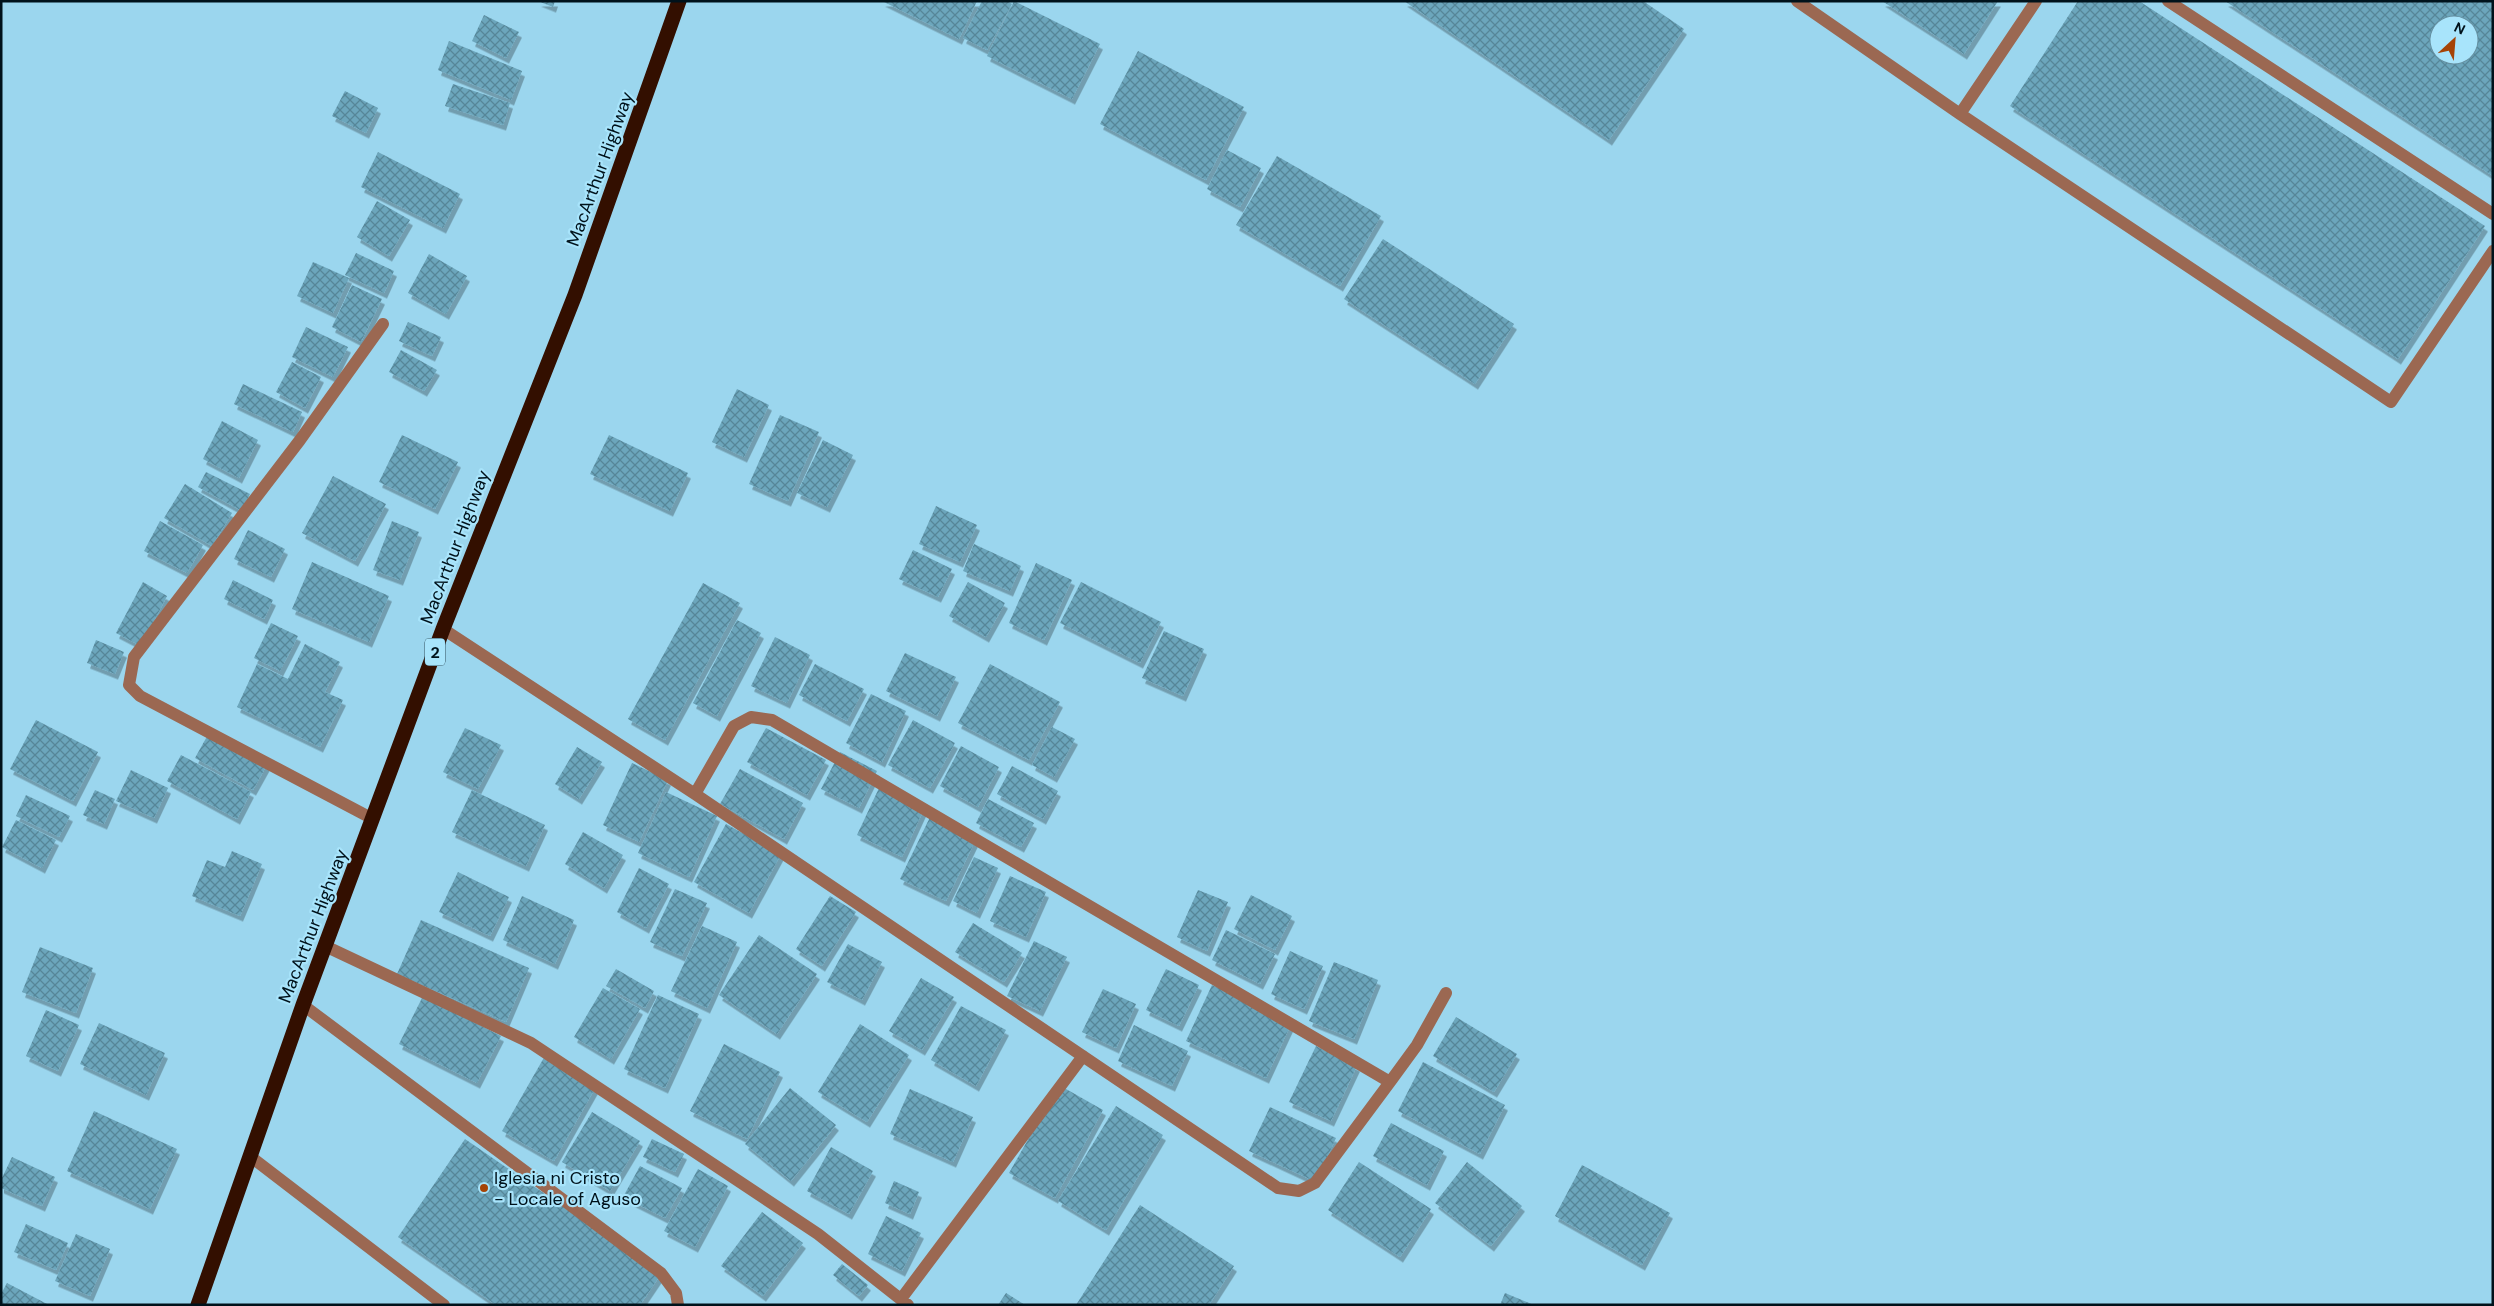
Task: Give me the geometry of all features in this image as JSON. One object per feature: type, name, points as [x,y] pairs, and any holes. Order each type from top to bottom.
[{"type":"highway","name":"MacArthur Highway","points":[[198,1305],[303,1005],[443,629],[575,295],[679,1]]},
{"type":"street","points":[[1797,1],[1960,114],[2391,402],[2493,251]]},
{"type":"street","points":[[1960,114],[2036,1]]},
{"type":"street","points":[[2168,1],[2493,214]]},
{"type":"street","points":[[373,819],[140,696],[129,684],[134,657],[300,440],[382,324]]},
{"type":"street","points":[[443,629],[695,794],[1278,1188],[1299,1191],[1315,1183],[1418,1045],[1446,993]]},
{"type":"street","points":[[695,794],[734,726],[751,717],[772,720],[1390,1082]]},
{"type":"street","points":[[325,946],[531,1044],[818,1234],[904,1302],[1083,1056]]},
{"type":"street","points":[[303,1005],[662,1273],[676,1293],[678,1305]]},
{"type":"street","points":[[251,1157],[444,1305]]},
{"type":"building","points":[[538,1],[555,1],[553,7]]},
{"type":"building","points":[[882,1],[977,1],[959,39]]},
{"type":"building","points":[[982,1],[1007,1],[1012,4],[987,50],[963,38]]},
{"type":"building","points":[[1014,1],[1100,44],[1072,99],[987,56]]},
{"type":"building","points":[[1404,1],[1643,1],[1684,29],[1609,140]]},
{"type":"building","points":[[1882,1],[1998,1],[1964,54]]},
{"type":"building","points":[[2078,1],[2139,1],[2485,226],[2398,359],[2010,106]]},
{"type":"building","points":[[2225,1],[2493,1],[2493,176]]},
{"type":"building","points":[[484,15],[519,32],[506,58],[472,41]]},
{"type":"building","points":[[449,41],[522,71],[511,100],[438,70]]},
{"type":"building","points":[[1138,51],[1244,107],[1206,180],[1100,124]]},
{"type":"building","points":[[453,84],[510,103],[503,125],[445,106]]},
{"type":"building","points":[[345,91],[378,108],[366,133],[332,116]]},
{"type":"building","points":[[1227,150],[1261,168],[1240,207],[1207,189]]},
{"type":"building","points":[[378,152],[460,194],[443,228],[361,187]]},
{"type":"building","points":[[1277,156],[1381,216],[1340,286],[1236,225]]},
{"type":"building","points":[[377,201],[410,220],[389,256],[357,237]]},
{"type":"building","points":[[1383,239],[1514,324],[1475,384],[1344,299]]},
{"type":"building","points":[[356,253],[394,271],[384,293],[345,275]]},
{"type":"building","points":[[429,254],[467,276],[446,314],[408,293]]},
{"type":"building","points":[[313,262],[349,278],[333,313],[297,296]]},
{"type":"building","points":[[352,285],[382,299],[361,342],[332,327]]},
{"type":"building","points":[[408,322],[441,337],[432,356],[399,341]]},
{"type":"building","points":[[306,327],[348,347],[333,377],[292,357]]},
{"type":"building","points":[[401,350],[437,370],[424,391],[389,372]]},
{"type":"building","points":[[292,362],[321,377],[305,408],[276,392]]},
{"type":"building","points":[[243,384],[302,412],[293,432],[234,404]]},
{"type":"building","points":[[737,389],[769,405],[744,457],[712,442]]},
{"type":"building","points":[[780,415],[819,432],[788,501],[749,484]]},
{"type":"building","points":[[222,421],[258,440],[239,478],[203,459]]},
{"type":"building","points":[[402,435],[458,462],[435,509],[379,482]]},
{"type":"building","points":[[609,435],[688,473],[670,511],[590,474]]},
{"type":"building","points":[[823,440],[853,455],[827,507],[797,493]]},
{"type":"building","points":[[206,472],[250,494],[242,511],[198,487]]},
{"type":"building","points":[[333,476],[386,504],[355,561],[302,533]]},
{"type":"building","points":[[185,484],[232,513],[212,546],[164,518]]},
{"type":"building","points":[[936,506],[977,525],[960,562],[919,544]]},
{"type":"building","points":[[160,521],[203,545],[187,573],[144,551]]},
{"type":"building","points":[[392,521],[419,532],[400,580],[373,570]]},
{"type":"building","points":[[248,530],[285,549],[271,577],[234,559]]},
{"type":"building","points":[[974,544],[1021,566],[1010,591],[963,571]]},
{"type":"building","points":[[913,550],[952,569],[938,597],[899,579]]},
{"type":"building","points":[[312,562],[389,596],[369,642],[292,609]]},
{"type":"building","points":[[1036,563],[1072,580],[1044,640],[1009,623]]},
{"type":"building","points":[[233,580],[273,600],[264,619],[224,599]]},
{"type":"building","points":[[143,582],[167,596],[141,646],[116,633]]},
{"type":"building","points":[[968,582],[1005,603],[986,637],[949,616]]},
{"type":"building","points":[[1081,582],[1161,622],[1140,663],[1060,623]]},
{"type":"building","points":[[703,583],[740,603],[665,740],[628,719]]},
{"type":"building","points":[[737,620],[761,633],[717,716],[693,703]]},
{"type":"building","points":[[271,623],[298,636],[280,671],[254,658]]},
{"type":"building","points":[[1164,631],[1204,649],[1183,696],[1142,678]]},
{"type":"building","points":[[775,637],[810,655],[787,703],[751,686]]},
{"type":"building","points":[[96,640],[124,652],[115,674],[87,663]]},
{"type":"building","points":[[305,644],[340,662],[325,692],[343,700],[320,747],[237,707],[257,664],[288,679]]},
{"type":"building","points":[[905,653],[956,677],[937,716],[886,691]]},
{"type":"building","points":[[815,664],[864,689],[847,721],[799,695]]},
{"type":"building","points":[[990,664],[1060,702],[1029,760],[958,723]]},
{"type":"building","points":[[871,694],[906,711],[882,762],[846,743]]},
{"type":"building","points":[[36,720],[98,752],[73,801],[10,769]]},
{"type":"building","points":[[913,720],[955,743],[930,788],[888,765]]},
{"type":"building","points":[[1052,727],[1075,739],[1054,777],[1032,765]]},
{"type":"building","points":[[465,728],[501,745],[478,789],[443,772]]},
{"type":"building","points":[[766,728],[826,760],[807,795],[747,762]]},
{"type":"building","points":[[210,731],[268,763],[253,790],[195,758]]},
{"type":"building","points":[[961,746],[999,767],[978,807],[940,786]]},
{"type":"building","points":[[577,747],[602,762],[579,799],[555,784]]},
{"type":"building","points":[[840,752],[877,771],[859,808],[821,789]]},
{"type":"building","points":[[181,755],[251,792],[237,819],[167,781]]},
{"type":"building","points":[[632,763],[668,780],[639,842],[603,825]]},
{"type":"building","points":[[1012,766],[1058,791],[1043,819],[997,794]]},
{"type":"building","points":[[740,769],[803,803],[784,839],[720,804]]},
{"type":"building","points":[[131,770],[168,788],[154,818],[116,801]]},
{"type":"building","points":[[879,788],[924,809],[902,857],[857,835]]},
{"type":"building","points":[[95,790],[115,799],[104,824],[83,815]]},
{"type":"building","points":[[472,790],[545,825],[526,866],[452,832]]},
{"type":"building","points":[[666,792],[717,816],[689,877],[638,853]]},
{"type":"building","points":[[26,795],[70,816],[59,837],[16,816]]},
{"type":"building","points":[[988,799],[1034,823],[1021,847],[976,823]]},
{"type":"building","points":[[932,813],[978,835],[946,901],[900,879]]},
{"type":"building","points":[[16,820],[56,840],[42,868],[2,847]]},
{"type":"building","points":[[726,824],[781,854],[749,913],[694,882]]},
{"type":"building","points":[[583,832],[623,855],[604,888],[565,864]]},
{"type":"building","points":[[232,851],[262,864],[240,916],[192,896],[207,860],[225,867]]},
{"type":"building","points":[[974,857],[998,868],[977,913],[953,901]]},
{"type":"building","points":[[639,868],[669,884],[646,928],[617,912]]},
{"type":"building","points":[[458,872],[509,897],[490,936],[439,912]]},
{"type":"building","points":[[1010,876],[1046,892],[1026,937],[990,921]]},
{"type":"building","points":[[675,889],[707,903],[682,956],[650,942]]},
{"type":"building","points":[[1198,890],[1228,902],[1207,951],[1177,937]]},
{"type":"building","points":[[1251,895],[1292,916],[1275,950],[1234,929]]},
{"type":"building","points":[[522,896],[574,920],[555,964],[503,940]]},
{"type":"building","points":[[830,896],[856,912],[822,966],[796,949]]},
{"type":"building","points":[[421,920],[529,968],[506,1022],[397,974]]},
{"type":"building","points":[[973,923],[1022,953],[1004,982],[955,952]]},
{"type":"building","points":[[702,926],[737,942],[707,1008],[671,991]]},
{"type":"building","points":[[1226,930],[1275,954],[1260,984],[1212,960]]},
{"type":"building","points":[[759,935],[817,974],[777,1034],[719,995]]},
{"type":"building","points":[[1034,941],[1067,957],[1040,1011],[1007,996]]},
{"type":"building","points":[[848,944],[882,962],[862,1000],[827,982]]},
{"type":"building","points":[[40,947],[93,968],[76,1013],[22,992]]},
{"type":"building","points":[[1290,951],[1323,966],[1304,1009],[1271,994]]},
{"type":"building","points":[[1334,962],[1378,980],[1354,1039],[1309,1021]]},
{"type":"building","points":[[616,969],[654,991],[645,1008],[606,986]]},
{"type":"building","points":[[1166,969],[1199,985],[1179,1026],[1146,1010]]},
{"type":"building","points":[[921,978],[954,997],[922,1050],[889,1031]]},
{"type":"building","points":[[1212,985],[1292,1022],[1266,1078],[1186,1041]]},
{"type":"building","points":[[603,988],[640,1009],[611,1059],[574,1037]]},
{"type":"building","points":[[1103,989],[1136,1004],[1116,1048],[1082,1032]]},
{"type":"building","points":[[658,995],[699,1014],[665,1088],[624,1069]]},
{"type":"building","points":[[423,996],[501,1036],[477,1083],[399,1044]]},
{"type":"building","points":[[961,1006],[1006,1030],[976,1086],[931,1060]]},
{"type":"building","points":[[46,1010],[79,1025],[58,1071],[26,1056]]},
{"type":"building","points":[[1456,1017],[1517,1054],[1494,1092],[1433,1056]]},
{"type":"building","points":[[99,1023],[165,1053],[146,1095],[80,1064]]},
{"type":"building","points":[[860,1024],[909,1055],[867,1122],[818,1092]]},
{"type":"building","points":[[1134,1025],[1188,1051],[1172,1086],[1118,1061]]},
{"type":"building","points":[[724,1044],[780,1072],[747,1139],[690,1111]]},
{"type":"building","points":[[1316,1046],[1357,1066],[1331,1121],[1289,1102]]},
{"type":"building","points":[[546,1054],[598,1083],[554,1161],[502,1131]]},
{"type":"building","points":[[1423,1062],[1505,1105],[1480,1154],[1398,1111]]},
{"type":"building","points":[[1059,1085],[1103,1110],[1055,1198],[1009,1173]]},
{"type":"building","points":[[790,1088],[836,1125],[791,1181],[745,1144]]},
{"type":"building","points":[[910,1089],[973,1117],[953,1162],[890,1134]]},
{"type":"building","points":[[1116,1106],[1163,1135],[1106,1230],[1058,1201]]},
{"type":"building","points":[[1270,1107],[1336,1138],[1316,1182],[1249,1151]]},
{"type":"building","points":[[94,1111],[177,1149],[150,1209],[67,1171]]},
{"type":"building","points":[[592,1112],[640,1141],[610,1191],[562,1162]]},
{"type":"building","points":[[1391,1123],[1444,1151],[1427,1185],[1373,1156]]},
{"type":"building","name":"Iglesia ni Cristo - Locale of Aguso","points":[[465,1139],[661,1274],[640,1305],[496,1305],[398,1237]]},
{"type":"building","points":[[652,1139],[684,1154],[675,1172],[643,1157]]},
{"type":"building","points":[[831,1147],[873,1171],[849,1214],[807,1191]]},
{"type":"building","points":[[12,1157],[55,1177],[42,1206],[1,1188],[1,1180]]},
{"type":"building","points":[[1359,1162],[1431,1209],[1400,1257],[1328,1210]]},
{"type":"building","points":[[1467,1162],[1522,1206],[1491,1246],[1435,1203]]},
{"type":"building","points":[[1582,1165],[1670,1213],[1642,1265],[1555,1216]]},
{"type":"building","points":[[640,1166],[682,1188],[665,1218],[623,1197]]},
{"type":"building","points":[[698,1169],[728,1186],[695,1247],[664,1231]]},
{"type":"building","points":[[894,1181],[919,1192],[910,1214],[885,1203]]},
{"type":"building","points":[[1140,1205],[1234,1266],[1209,1305],[1076,1305]]},
{"type":"building","points":[[762,1212],[803,1243],[763,1296],[721,1266]]},
{"type":"building","points":[[886,1216],[921,1233],[902,1271],[868,1254]]},
{"type":"building","points":[[26,1224],[68,1243],[56,1270],[14,1252]]},
{"type":"building","points":[[76,1234],[110,1249],[90,1296],[55,1281]]},
{"type":"building","points":[[842,1264],[868,1285],[859,1296],[833,1275]]},
{"type":"building","points":[[7,1283],[49,1305],[1,1305],[1,1294]]},
{"type":"building","points":[[1006,1293],[1025,1305],[998,1305]]},
{"type":"building","points":[[1505,1293],[1534,1305],[1500,1305]]},
{"type":"place","name":"Iglesia ni Cristo - Locale of Aguso","points":[[484,1188]]}]
